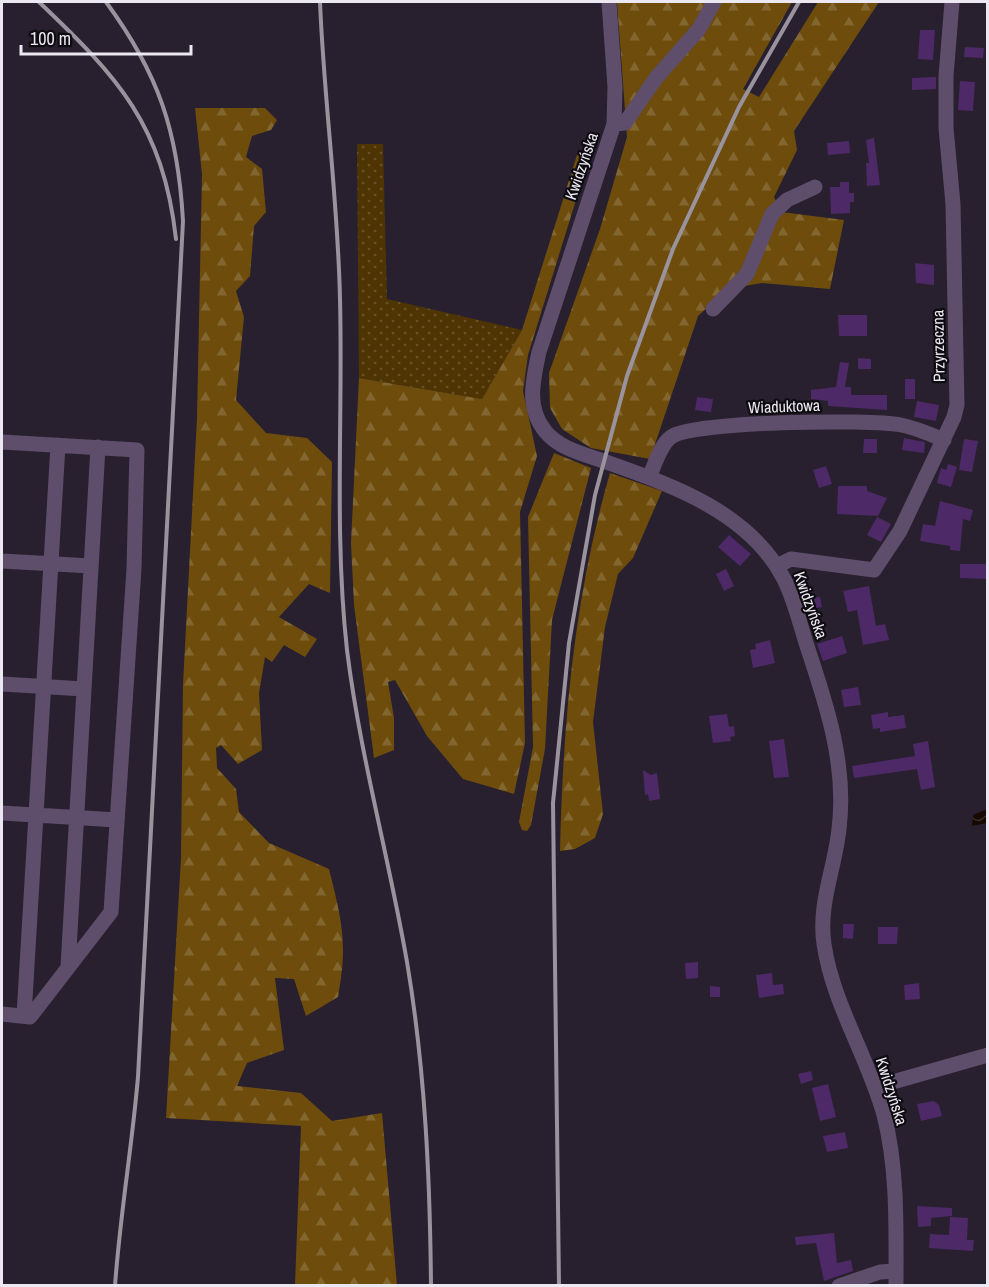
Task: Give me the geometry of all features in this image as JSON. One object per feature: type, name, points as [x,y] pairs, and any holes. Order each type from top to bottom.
[{"type":"street","name":"Kwidzyńska","points":[[609,2],[615,87],[614,124],[539,352],[531,385],[533,402],[537,416],[554,439],[571,450],[649,477],[708,504],[738,524],[758,541],[785,581],[830,716],[836,747],[842,797],[839,830],[823,905],[823,940],[835,993],[874,1087],[889,1141],[896,1278]]},
{"type":"street","points":[[614,124],[625,123],[656,78],[699,29],[714,2]]},
{"type":"street","name":"Przyrzeczna","points":[[777,566],[791,559],[874,570],[900,531],[944,440],[957,405],[954,225],[946,128],[946,76],[952,2]]},
{"type":"street","points":[[713,309],[747,274],[772,214],[788,200],[815,187]]},
{"type":"street","name":"Wiaduktowa","points":[[649,477],[669,439],[679,433],[698,429],[795,423],[877,423],[917,429],[944,440]]},
{"type":"street","points":[[2,442],[137,450],[134,569],[111,912],[30,1017],[2,1014]]},
{"type":"street","points":[[24,1016],[58,445]]},
{"type":"street","points":[[68,967],[98,447]]},
{"type":"street","points":[[2,561],[91,566]]},
{"type":"street","points":[[2,684],[84,688]]},
{"type":"street","points":[[2,813],[117,820]]},
{"type":"street","points":[[874,1087],[987,1055]]},
{"type":"street","points":[[839,1286],[880,1272],[896,1278]]},
{"type":"shaded area","points":[[357,144],[383,144],[387,299],[522,330],[482,399],[359,378]]},
{"type":"green space","points":[[617,2],[792,2],[743,89],[759,97],[818,2],[879,2],[794,131],[797,150],[774,197],[781,212],[844,220],[830,289],[762,283],[727,289],[698,316],[650,459],[591,448],[562,429],[550,408],[549,373],[600,229],[627,137]]},
{"type":"green space","points":[[195,108],[265,108],[277,120],[271,130],[252,136],[246,157],[262,169],[266,212],[254,226],[250,276],[236,291],[244,317],[236,400],[266,433],[307,438],[332,462],[330,593],[309,584],[279,617],[317,639],[305,657],[284,645],[272,662],[265,657],[259,693],[262,750],[238,764],[221,745],[216,748],[217,768],[236,789],[239,812],[269,843],[329,869],[342,932],[341,978],[338,997],[306,1016],[294,979],[275,978],[284,1050],[247,1063],[237,1086],[301,1093],[332,1121],[382,1113],[397,1285],[295,1285],[301,1126],[166,1118],[181,858],[183,684],[197,418],[202,174]]},
{"type":"green space","points":[[577,155],[589,158],[528,355],[523,391],[537,456],[520,512],[525,743],[514,794],[463,779],[427,736],[395,680],[388,682],[394,718],[394,750],[374,758],[354,605],[351,543],[359,378],[482,399],[522,330]]},
{"type":"green space","points":[[554,453],[591,468],[552,620],[545,749],[531,825],[527,831],[522,830],[519,822],[533,747],[528,517]]},
{"type":"green space","points":[[610,473],[662,491],[633,558],[618,574],[605,627],[593,722],[603,814],[595,838],[575,849],[560,851],[564,755],[579,613],[587,566]]},
{"type":"water","points":[[987,809],[987,823],[972,826],[973,815]]},
{"type":"building","points":[[920,30],[935,30],[933,60],[918,59]]},
{"type":"building","points":[[965,47],[984,48],[983,58],[964,57]]},
{"type":"building","points":[[936,77],[936,89],[912,90],[912,78]]},
{"type":"building","points":[[960,81],[975,82],[973,111],[958,110]]},
{"type":"building","points":[[874,138],[880,185],[867,186],[866,163],[869,163],[866,140]]},
{"type":"building","points":[[849,141],[850,153],[828,155],[827,143]]},
{"type":"building","points":[[840,182],[849,182],[849,193],[854,193],[854,202],[850,202],[850,213],[831,214],[830,187],[840,187]]},
{"type":"building","points":[[915,263],[934,265],[934,285],[916,283]]},
{"type":"building","points":[[838,315],[867,315],[867,336],[839,336]]},
{"type":"building","points":[[858,358],[871,359],[871,369],[858,369]]},
{"type":"building","points":[[840,362],[849,363],[845,387],[851,387],[851,395],[887,395],[887,410],[828,406],[828,401],[811,399],[811,390],[836,387]]},
{"type":"building","points":[[905,379],[915,379],[915,399],[905,399]]},
{"type":"building","points":[[697,397],[713,399],[711,412],[695,410]]},
{"type":"building","points":[[917,401],[939,405],[936,421],[914,417]]},
{"type":"building","points":[[904,438],[925,442],[924,453],[902,450]]},
{"type":"building","points":[[864,439],[877,439],[877,453],[863,453]]},
{"type":"building","points":[[964,439],[978,441],[972,472],[959,470]]},
{"type":"building","points":[[948,464],[957,467],[951,487],[937,483],[941,468],[946,470]]},
{"type":"building","points":[[826,466],[832,484],[819,488],[813,470]]},
{"type":"building","points":[[838,486],[867,486],[867,491],[887,498],[878,516],[837,514]]},
{"type":"building","points":[[940,501],[973,510],[970,521],[963,519],[960,551],[950,550],[950,546],[920,541],[923,524],[935,526]]},
{"type":"building","points":[[877,517],[891,524],[881,542],[867,535]]},
{"type":"building","points":[[729,535],[751,554],[740,566],[718,547]]},
{"type":"building","points":[[960,564],[987,564],[987,579],[960,578]]},
{"type":"building","points":[[726,569],[734,586],[724,591],[716,574]]},
{"type":"building","points":[[869,586],[876,626],[885,624],[889,640],[863,645],[857,610],[848,612],[843,591]]},
{"type":"building","points":[[820,597],[822,607],[810,609],[808,599]]},
{"type":"building","points":[[842,636],[847,653],[823,661],[817,644]]},
{"type":"building","points":[[770,640],[775,663],[753,668],[750,650],[756,649],[755,644]]},
{"type":"building","points":[[858,687],[861,705],[844,707],[841,690]]},
{"type":"building","points":[[888,712],[888,717],[904,715],[906,728],[880,732],[880,728],[873,729],[871,715]]},
{"type":"building","points":[[727,714],[729,727],[734,726],[735,736],[730,737],[731,741],[713,743],[709,716]]},
{"type":"building","points":[[784,739],[789,777],[774,778],[769,741]]},
{"type":"building","points":[[928,741],[935,787],[921,790],[917,769],[854,778],[852,766],[915,756],[913,744]]},
{"type":"building","points":[[643,770],[651,775],[657,773],[660,799],[649,801],[648,794],[645,795]]},
{"type":"building","points":[[843,924],[854,924],[853,939],[843,938]]},
{"type":"building","points":[[878,927],[898,927],[897,944],[878,944]]},
{"type":"building","points":[[698,962],[698,978],[686,979],[685,963]]},
{"type":"building","points":[[772,973],[773,985],[783,984],[784,994],[759,998],[756,975]]},
{"type":"building","points":[[919,983],[920,999],[905,1000],[904,985]]},
{"type":"building","points":[[710,986],[720,987],[720,997],[710,997]]},
{"type":"building","points":[[811,1071],[813,1080],[801,1084],[798,1074]]},
{"type":"building","points":[[828,1084],[836,1117],[820,1121],[812,1088]]},
{"type":"building","points":[[934,1101],[939,1105],[942,1116],[921,1121],[917,1104]]},
{"type":"building","points":[[845,1132],[848,1148],[827,1152],[823,1136]]},
{"type":"building","points":[[917,1206],[952,1208],[952,1216],[931,1218],[931,1226],[918,1227]]},
{"type":"building","points":[[950,1217],[968,1218],[967,1240],[974,1240],[973,1251],[929,1248],[930,1234],[949,1235]]},
{"type":"building","points":[[834,1233],[837,1263],[851,1260],[853,1271],[824,1281],[816,1243],[796,1245],[795,1237]]},
{"type":"railway","points":[[39,2],[92,55],[114,80],[132,106],[148,134],[160,164],[170,199],[176,239]]},
{"type":"railway","points":[[106,2],[140,54],[162,105],[176,159],[183,221],[138,1077],[115,1286]]},
{"type":"railway","points":[[320,2],[339,262],[340,518],[343,606],[359,728],[400,923],[413,1002],[425,1123],[431,1286]]},
{"type":"railway","points":[[559,1286],[553,803],[569,643],[595,495],[627,376],[673,249],[739,107],[799,2]]}]
